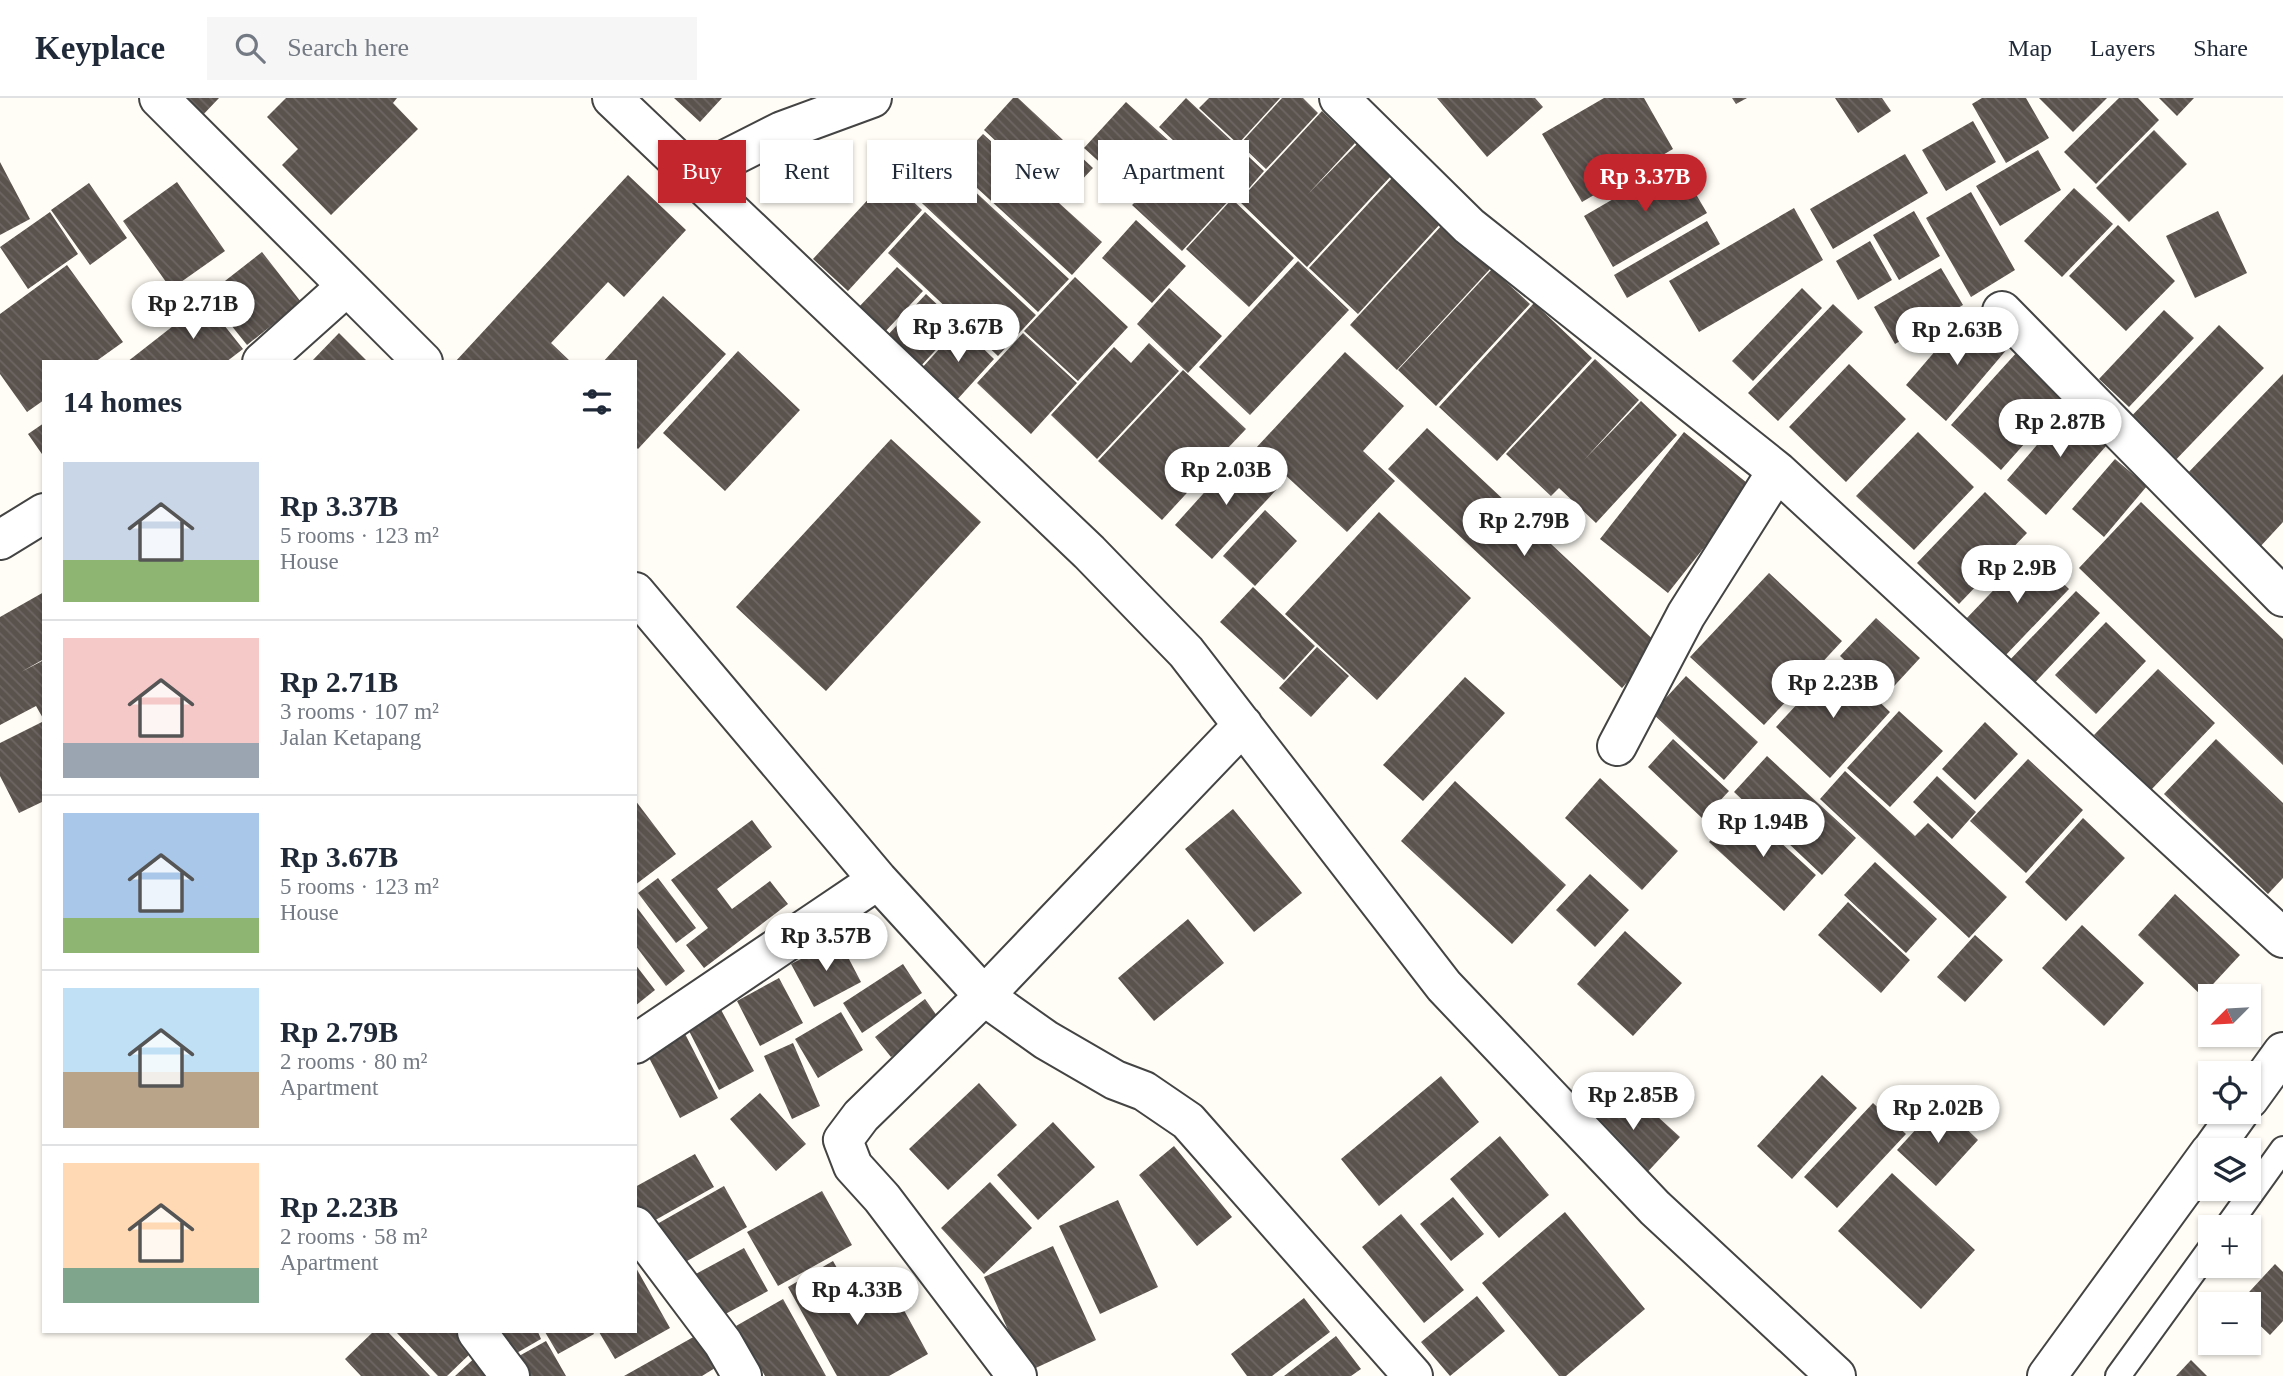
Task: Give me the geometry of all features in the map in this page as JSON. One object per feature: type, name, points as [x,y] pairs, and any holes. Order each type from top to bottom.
[{"type":"street","points":[[159,98],[421,360]]},
{"type":"street","points":[[612,98],[658,141]]},
{"type":"street","points":[[746,149],[782,131],[872,98]]},
{"type":"street","points":[[1339,98],[1469,226],[1777,471],[2283,938]]},
{"type":"street","points":[[724,203],[1089,552],[1186,652],[1444,986],[1655,1208],[1836,1376]]},
{"type":"street","points":[[264,360],[347,286]]},
{"type":"street","points":[[2002,311],[2283,597]]},
{"type":"street","points":[[1617,746],[1686,615],[1777,471]]},
{"type":"street","points":[[637,595],[878,880],[984,996],[1046,1040],[1115,1080],[1144,1091],[1188,1121],[1413,1376]]},
{"type":"street","points":[[1017,1376],[883,1198],[853,1166],[843,1140],[861,1116],[984,996],[1243,725]]},
{"type":"street","points":[[637,1043],[878,880]]},
{"type":"street","points":[[2261,1082],[2283,1052]]},
{"type":"street","points":[[2047,1376],[2198,1169]]},
{"type":"street","points":[[637,1229],[723,1343],[742,1376]]},
{"type":"street","points":[[478,1333],[510,1376]]},
{"type":"lane","points":[[2236,1215],[2283,1149]]},
{"type":"lane","points":[[2118,1376],[2198,1266]]},
{"type":"building","points":[[178,98],[219,98],[200,118]]},
{"type":"building","points":[[286,98],[397,98],[393,103],[418,129],[331,215],[282,165],[298,149],[267,117]]},
{"type":"building","points":[[674,98],[722,98],[700,122]]},
{"type":"building","points":[[1013,98],[1018,98],[1063,140],[995,140],[984,130]]},
{"type":"building","points":[[1186,98],[1231,140],[1173,140],[1159,127]]},
{"type":"building","points":[[1209,98],[1280,98],[1242,140],[1234,140],[1199,108]]},
{"type":"building","points":[[1282,98],[1303,98],[1318,113],[1266,169],[1249,153],[1249,140],[1244,140]]},
{"type":"building","points":[[1437,98],[1535,98],[1543,107],[1487,157]]},
{"type":"building","points":[[1604,98],[1644,98],[1673,149],[1582,202],[1542,134]]},
{"type":"building","points":[[1732,98],[1747,98],[1736,104]]},
{"type":"building","points":[[1835,98],[1882,98],[1891,111],[1858,133]]},
{"type":"building","points":[[1982,98],[2026,98],[2049,138],[2006,163],[1972,104]]},
{"type":"building","points":[[2039,98],[2107,98],[2073,132]]},
{"type":"building","points":[[2119,98],[2138,98],[2159,120],[2096,184],[2064,152]]},
{"type":"building","points":[[2159,98],[2194,98],[2177,116]]},
{"type":"building","points":[[1126,102],[1168,140],[1098,140],[1098,161],[1084,148]]},
{"type":"building","points":[[1322,111],[1355,143],[1308,194],[1357,144],[1391,176],[1307,267],[1241,203],[1249,203],[1249,190]]},
{"type":"building","points":[[1973,121],[1996,162],[1946,191],[1922,150]]},
{"type":"building","points":[[2154,130],[2187,164],[2129,222],[2096,188]]},
{"type":"building","points":[[983,134],[991,141],[991,201],[977,188],[977,140]]},
{"type":"building","points":[[2038,150],[2061,190],[2000,226],[1976,186]]},
{"type":"building","points":[[1905,154],[1928,193],[1833,249],[1810,209]]},
{"type":"building","points":[[1249,157],[1264,171],[1249,188]]},
{"type":"building","points":[[1084,160],[1093,168],[1084,178]]},
{"type":"building","points":[[0,162],[30,219],[0,235]]},
{"type":"building","points":[[1677,162],[1707,213],[1613,267],[1584,216]]},
{"type":"building","points":[[628,175],[686,230],[624,297],[608,282],[551,343],[569,360],[457,360]]},
{"type":"building","points":[[1392,178],[1441,223],[1358,314],[1309,268]]},
{"type":"building","points":[[177,182],[225,251],[171,289],[123,221]]},
{"type":"building","points":[[89,183],[127,238],[90,265],[51,210]]},
{"type":"building","points":[[2074,188],[2113,224],[2062,277],[2024,241]]},
{"type":"building","points":[[1971,192],[2015,270],[1971,297],[1926,218]]},
{"type":"building","points":[[977,193],[1069,279],[1038,312],[922,203],[977,203]]},
{"type":"building","points":[[867,201],[867,203],[915,203],[922,210],[848,291],[813,259]]},
{"type":"building","points":[[993,203],[1059,203],[1102,242],[1072,275]]},
{"type":"building","points":[[1134,203],[1226,203],[1182,251],[1132,205]]},
{"type":"building","points":[[1228,203],[1236,203],[1294,258],[1249,307],[1186,249]]},
{"type":"building","points":[[1794,208],[1823,260],[1699,332],[1669,281]]},
{"type":"building","points":[[1914,211],[1940,256],[1899,280],[1873,235]]},
{"type":"building","points":[[2218,211],[2247,273],[2195,298],[2166,236]]},
{"type":"building","points":[[50,212],[78,254],[28,289],[0,247]]},
{"type":"building","points":[[925,212],[1036,315],[998,356],[888,253]]},
{"type":"building","points":[[1136,220],[1186,266],[1152,303],[1102,258]]},
{"type":"building","points":[[1707,221],[1720,244],[1627,298],[1614,275]]},
{"type":"building","points":[[1443,224],[1490,269],[1397,370],[1350,325]]},
{"type":"building","points":[[2118,225],[2175,281],[2126,331],[2069,276]]},
{"type":"building","points":[[1870,241],[1892,280],[1858,300],[1836,261]]},
{"type":"building","points":[[262,252],[301,302],[247,345],[207,295]]},
{"type":"building","points":[[1298,261],[1349,310],[1250,415],[1199,367]]},
{"type":"building","points":[[67,265],[123,342],[98,360],[42,360],[42,401],[27,412],[0,374],[0,314]]},
{"type":"building","points":[[897,267],[923,291],[883,334],[857,309]]},
{"type":"building","points":[[1941,268],[1963,305],[1895,344],[1874,307]]},
{"type":"building","points":[[1492,269],[1530,304],[1436,406],[1398,370]]},
{"type":"building","points":[[1075,277],[1128,327],[1078,381],[1024,331]]},
{"type":"building","points":[[1169,288],[1222,336],[1188,373],[1137,324]]},
{"type":"building","points":[[1802,288],[1822,308],[1753,381],[1732,361]]},
{"type":"building","points":[[926,294],[959,325],[919,368],[886,337]]},
{"type":"building","points":[[663,296],[726,354],[638,449],[637,360],[605,360]]},
{"type":"building","points":[[205,301],[243,349],[229,360],[130,360]]},
{"type":"building","points":[[1534,303],[1592,358],[1497,461],[1439,407]]},
{"type":"building","points":[[1833,304],[1863,332],[1778,421],[1748,393]]},
{"type":"building","points":[[2164,310],[2194,338],[2129,407],[2099,379]]},
{"type":"building","points":[[1967,314],[2008,348],[1946,421],[1906,385]]},
{"type":"building","points":[[2219,325],[2264,368],[2168,468],[2123,425]]},
{"type":"building","points":[[960,326],[994,359],[955,402],[921,369]]},
{"type":"building","points":[[339,333],[366,360],[313,360]]},
{"type":"building","points":[[1023,333],[1077,383],[1031,434],[977,383]]},
{"type":"building","points":[[1149,343],[1179,371],[1097,459],[1051,415],[1114,347],[1131,363]]},
{"type":"building","points":[[738,351],[800,410],[725,491],[663,433]]},
{"type":"building","points":[[2018,351],[2068,395],[2001,470],[1951,425]]},
{"type":"building","points":[[1345,352],[1404,406],[1363,451],[1395,481],[1347,532],[1256,448]]},
{"type":"building","points":[[1595,359],[1639,400],[1584,460],[1641,401],[1677,435],[1596,523],[1559,488],[1551,496],[1506,454]]},
{"type":"building","points":[[1849,364],[1906,419],[1846,482],[1789,427]]},
{"type":"building","points":[[1183,370],[1246,429],[1208,469],[1181,445],[1208,470],[1162,520],[1098,461]]},
{"type":"building","points":[[2283,374],[2283,522],[2259,548],[2185,476]]},
{"type":"building","points":[[2073,403],[2113,438],[2046,515],[2007,480]]},
{"type":"building","points":[[42,424],[42,454],[28,434]]},
{"type":"building","points":[[1427,428],[1660,646],[1622,688],[1388,469]]},
{"type":"building","points":[[1684,432],[1752,487],[1668,593],[1600,539]]},
{"type":"building","points":[[1918,432],[1974,487],[1914,550],[1856,496]]},
{"type":"building","points":[[891,439],[981,522],[826,691],[736,607]]},
{"type":"building","points":[[1239,454],[1277,489],[1212,559],[1175,525]]},
{"type":"building","points":[[2115,459],[2147,486],[2104,537],[2072,509]]},
{"type":"building","points":[[1985,492],[2027,533],[1959,604],[1917,563]]},
{"type":"building","points":[[2141,502],[2283,639],[2283,765],[2079,568]]},
{"type":"building","points":[[1265,510],[1297,541],[1255,586],[1223,556]]},
{"type":"building","points":[[1379,512],[1471,598],[1377,700],[1285,614]]},
{"type":"building","points":[[2030,552],[2069,589],[2004,657],[1965,620]]},
{"type":"building","points":[[1769,573],[1842,641],[1764,725],[1690,657]]},
{"type":"building","points":[[1253,587],[1315,646],[1284,680],[1220,622]]},
{"type":"building","points":[[2076,591],[2100,613],[2030,688],[2006,664]]},
{"type":"building","points":[[42,593],[42,660],[21,672],[42,661],[42,716],[36,706],[0,725],[0,617]]},
{"type":"building","points":[[1876,618],[1920,658],[1884,697],[1840,656]]},
{"type":"building","points":[[2106,622],[2146,661],[2096,714],[2055,675]]},
{"type":"building","points":[[1317,647],[1349,676],[1311,717],[1279,688]]},
{"type":"building","points":[[1837,661],[1890,712],[1830,778],[1776,727]]},
{"type":"building","points":[[2158,669],[2215,723],[2151,790],[2094,735]]},
{"type":"building","points":[[1686,676],[1758,742],[1724,780],[1652,713]]},
{"type":"building","points":[[1465,677],[1505,713],[1423,801],[1383,765]]},
{"type":"building","points":[[1899,711],[1943,751],[1890,807],[1847,768]]},
{"type":"building","points":[[42,722],[42,802],[19,813],[0,776],[0,743]]},
{"type":"building","points":[[1985,722],[2018,754],[1975,800],[1942,769]]},
{"type":"building","points":[[1673,739],[1729,791],[1703,819],[1648,767]]},
{"type":"building","points":[[2216,739],[2283,803],[2283,878],[2268,894],[2164,794]]},
{"type":"building","points":[[1767,756],[1856,838],[1822,875],[1734,792]]},
{"type":"building","points":[[2028,759],[2083,810],[2026,873],[1970,821]]},
{"type":"building","points":[[1845,771],[1915,836],[1928,823],[2007,897],[1969,938],[1820,799]]},
{"type":"building","points":[[1937,776],[1976,812],[1952,839],[1913,802]]},
{"type":"building","points":[[1600,778],[1678,851],[1642,890],[1565,818]]},
{"type":"building","points":[[1455,781],[1566,885],[1512,944],[1401,841]]},
{"type":"building","points":[[637,803],[676,854],[637,883]]},
{"type":"building","points":[[1742,807],[1816,875],[1784,911],[1709,842]]},
{"type":"building","points":[[1233,809],[1302,893],[1254,932],[1185,849]]},
{"type":"building","points":[[2083,818],[2125,858],[2066,921],[2025,882]]},
{"type":"building","points":[[752,820],[772,847],[717,889],[732,909],[770,881],[788,904],[704,968],[686,945],[708,928],[671,880]]},
{"type":"building","points":[[1875,862],[1937,919],[1906,953],[1844,895]]},
{"type":"building","points":[[1590,874],[1629,910],[1595,947],[1556,910]]},
{"type":"building","points":[[658,878],[696,928],[676,943],[638,893]]},
{"type":"building","points":[[2175,894],[2240,955],[2213,984],[2198,984],[2198,992],[2138,935]]},
{"type":"building","points":[[1848,902],[1910,960],[1881,993],[1818,935]]},
{"type":"building","points":[[637,908],[685,971],[666,986],[637,948]]},
{"type":"building","points":[[1188,919],[1224,963],[1154,1021],[1118,978]]},
{"type":"building","points":[[2082,925],[2144,983],[2104,1026],[2042,968]]},
{"type":"building","points":[[1625,931],[1682,983],[1633,1036],[1577,984]]},
{"type":"building","points":[[1975,935],[2003,960],[1965,1002],[1937,977]]},
{"type":"building","points":[[839,940],[861,982],[814,1007],[791,964]]},
{"type":"building","points":[[903,964],[922,993],[862,1033],[843,1003]]},
{"type":"building","points":[[637,967],[655,990],[637,1004]]},
{"type":"building","points":[[779,978],[803,1023],[760,1046],[737,1001]]},
{"type":"building","points":[[925,999],[940,1020],[891,1057],[875,1037]]},
{"type":"building","points":[[719,1006],[754,1071],[719,1090],[685,1023]]},
{"type":"building","points":[[841,1012],[863,1050],[818,1078],[795,1039]]},
{"type":"building","points":[[682,1028],[718,1098],[680,1118],[644,1048]]},
{"type":"building","points":[[793,1043],[820,1106],[792,1119],[764,1056]]},
{"type":"building","points":[[1822,1075],[1857,1108],[1792,1179],[1757,1146]]},
{"type":"building","points":[[1441,1076],[1479,1122],[1379,1206],[1341,1159]]},
{"type":"building","points":[[979,1083],[1017,1125],[948,1190],[909,1149]]},
{"type":"building","points":[[1624,1086],[1680,1137],[1641,1179],[1586,1127]]},
{"type":"building","points":[[760,1093],[806,1144],[776,1171],[730,1119]]},
{"type":"building","points":[[1873,1103],[1906,1134],[1837,1208],[1804,1177]]},
{"type":"building","points":[[1940,1103],[1978,1140],[1936,1186],[1897,1150]]},
{"type":"building","points":[[1053,1122],[1095,1167],[1038,1220],[997,1175]]},
{"type":"building","points":[[1500,1136],[1549,1195],[1499,1238],[1450,1179]]},
{"type":"building","points":[[1174,1146],[1232,1217],[1197,1246],[1139,1175]]},
{"type":"building","points":[[695,1154],[714,1187],[643,1227],[637,1217],[637,1186]]},
{"type":"building","points":[[1892,1173],[1975,1250],[1921,1309],[1838,1231]]},
{"type":"building","points":[[990,1182],[1032,1228],[984,1274],[941,1228]]},
{"type":"building","points":[[724,1186],[747,1227],[673,1269],[650,1228]]},
{"type":"building","points":[[822,1191],[852,1245],[778,1286],[747,1232]]},
{"type":"building","points":[[1453,1197],[1484,1234],[1451,1261],[1420,1224]]},
{"type":"building","points":[[1118,1200],[1158,1287],[1100,1314],[1059,1226]]},
{"type":"building","points":[[1565,1212],[1645,1309],[1566,1376],[1559,1376],[1482,1283]]},
{"type":"building","points":[[1401,1214],[1464,1290],[1424,1323],[1362,1247]]},
{"type":"building","points":[[1053,1246],[1096,1340],[1027,1372],[984,1277]]},
{"type":"building","points":[[744,1248],[768,1291],[716,1319],[692,1276]]},
{"type":"building","points":[[833,1261],[861,1310],[894,1292],[928,1354],[889,1376],[837,1376],[788,1287]]},
{"type":"building","points":[[2275,1264],[2283,1272],[2283,1321],[2270,1335],[2261,1326],[2261,1292],[2249,1292]]},
{"type":"building","points":[[637,1270],[670,1328],[615,1359],[600,1333],[637,1333]]},
{"type":"building","points":[[1477,1296],[1505,1331],[1450,1376],[1421,1342]]},
{"type":"building","points":[[1304,1298],[1330,1332],[1272,1376],[1247,1376],[1231,1354]]},
{"type":"building","points":[[783,1299],[826,1376],[765,1376],[736,1326]]},
{"type":"building","points":[[372,1333],[389,1333],[430,1376],[361,1376],[345,1359]]},
{"type":"building","points":[[397,1333],[456,1333],[473,1351],[447,1376],[438,1376]]},
{"type":"building","points":[[485,1333],[538,1333],[541,1339],[501,1362]]},
{"type":"building","points":[[546,1333],[594,1333],[594,1334],[558,1354]]},
{"type":"building","points":[[697,1335],[715,1368],[702,1376],[624,1376]]},
{"type":"building","points":[[1336,1336],[1361,1369],[1351,1376],[1284,1376]]},
{"type":"building","points":[[546,1341],[566,1376],[519,1376],[510,1361]]},
{"type":"building","points":[[479,1354],[499,1376],[455,1376]]},
{"type":"building","points":[[2191,1360],[2207,1376],[2176,1376]]}]
